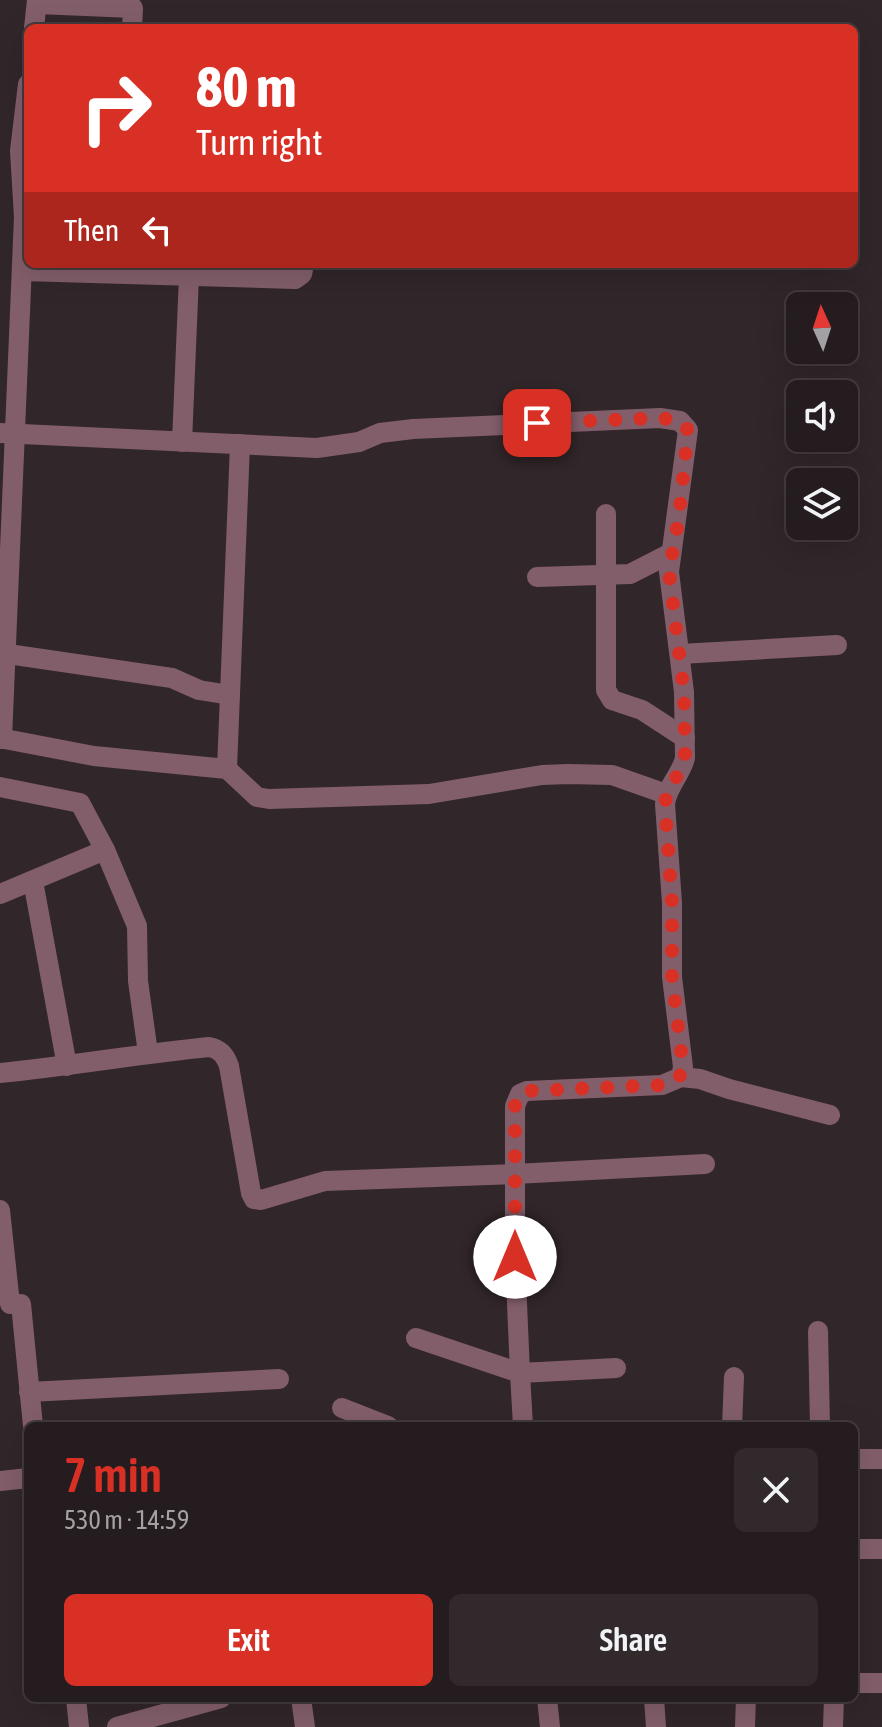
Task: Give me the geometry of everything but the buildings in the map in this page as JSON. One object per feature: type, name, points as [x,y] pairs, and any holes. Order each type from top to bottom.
[{"type":"street","points":[[34,24],[37,2],[133,8],[132,24]]},
{"type":"street","points":[[24,106],[16,151],[24,217],[22,271],[6,432],[4,573],[8,654],[1,739],[94,756],[227,769],[257,797],[269,799],[429,794],[542,775],[568,774],[612,775],[666,794]]},
{"type":"street","points":[[22,271],[295,279],[302,274],[303,268]]},
{"type":"street","points":[[182,442],[189,276]]},
{"type":"street","points":[[6,432],[317,448],[359,442],[380,433],[413,429],[660,418],[680,421],[688,430],[679,517],[669,572],[680,654],[685,738],[683,766],[666,794],[672,903],[671,966],[683,1056],[681,1077],[662,1085],[527,1091],[520,1094],[515,1106],[515,1263],[523,1422]]},
{"type":"street","points":[[227,769],[240,444]]},
{"type":"street","points":[[606,514],[604,577],[608,695],[612,700],[642,710],[685,738]]},
{"type":"street","points":[[537,577],[630,574],[671,553]]},
{"type":"street","points":[[680,654],[837,645]]},
{"type":"street","points":[[8,654],[172,678],[199,690],[230,695]]},
{"type":"street","points":[[0,787],[80,803],[105,850],[137,926],[138,981],[148,1053]]},
{"type":"street","points":[[0,894],[105,850]]},
{"type":"street","points":[[33,881],[67,1066]]},
{"type":"street","points":[[0,1073],[148,1053],[209,1047],[217,1049],[225,1055],[229,1066],[254,1199],[269,1198],[325,1181],[705,1164]]},
{"type":"street","points":[[681,1077],[700,1079],[830,1115]]},
{"type":"street","points":[[0,1210],[33,1422]]},
{"type":"street","points":[[818,1331],[820,1422]]},
{"type":"street","points":[[416,1338],[520,1373],[616,1368]]},
{"type":"street","points":[[732,1422],[734,1377]]},
{"type":"street","points":[[29,1392],[279,1379]]},
{"type":"street","points":[[342,1408],[378,1422]]},
{"type":"street","points":[[858,1459],[882,1459]]},
{"type":"street","points":[[0,1481],[24,1478]]},
{"type":"street","points":[[858,1549],[882,1549]]},
{"type":"street","points":[[858,1683],[882,1683]]},
{"type":"street","points":[[76,1702],[79,1727]]},
{"type":"street","points":[[117,1727],[207,1702]]},
{"type":"street","points":[[302,1702],[305,1727]]},
{"type":"street","points":[[547,1702],[550,1727]]},
{"type":"street","points":[[654,1702],[656,1727]]},
{"type":"street","points":[[745,1727],[746,1702]]},
{"type":"street","points":[[833,1727],[834,1702]]},
{"type":"route","points":[[515,1257],[515,1106],[520,1094],[527,1091],[662,1085],[681,1077],[683,1067],[671,966],[672,903],[665,804],[666,794],[685,758],[684,692],[669,572],[679,517],[688,430],[680,421],[660,418],[537,423]]}]
